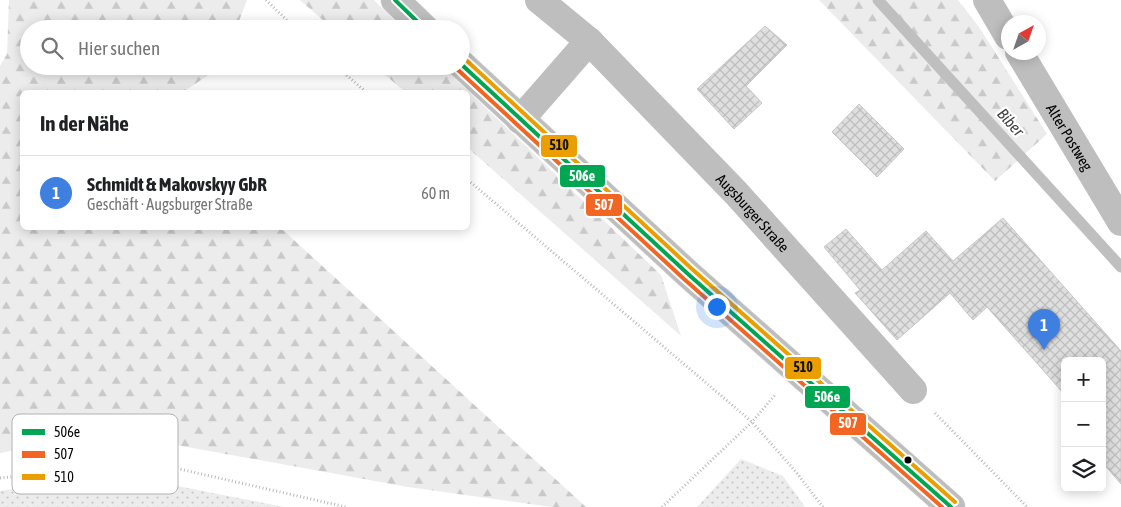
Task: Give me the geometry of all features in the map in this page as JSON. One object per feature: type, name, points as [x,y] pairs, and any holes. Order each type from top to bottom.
[{"type":"street","points":[[395,0],[416,20]]},
{"type":"street","name":"Augsburger Straße","points":[[539,0],[589,41],[736,192],[913,390]]},
{"type":"street","points":[[987,0],[1001,24]]},
{"type":"street","points":[[520,120],[589,41]]},
{"type":"street","name":"Alter Postweg","points":[[1024,60],[1121,222]]},
{"type":"street","points":[[470,73],[796,370],[951,507]]},
{"type":"path","points":[[266,0],[287,20]]},
{"type":"path","points":[[346,75],[364,90]]},
{"type":"path","points":[[470,182],[752,422],[796,472],[823,507]]},
{"type":"path","points":[[662,507],[752,422],[796,370]]},
{"type":"path","points":[[913,390],[1027,507]]},
{"type":"path","points":[[178,469],[346,507]]},
{"type":"green space","points":[[9,0],[247,0],[239,20],[20,20],[20,75],[208,75],[186,90],[20,90],[20,230],[283,230],[586,507],[552,507],[408,487],[178,445],[178,414],[12,414],[12,450],[0,453],[0,66],[7,54]]},
{"type":"green space","points":[[300,0],[374,0],[394,20],[323,20]]},
{"type":"green space","points":[[819,0],[958,0],[979,27],[1047,134],[995,181]]},
{"type":"green space","points":[[385,75],[451,75],[467,90],[403,90]]},
{"type":"green space","points":[[470,93],[661,275],[681,336],[470,150]]},
{"type":"green space","points":[[741,459],[783,476],[805,507],[697,507]]},
{"type":"green space","points":[[178,486],[284,507],[0,507],[0,491],[12,489],[12,494],[178,494]]},
{"type":"building","points":[[765,26],[787,45],[746,86],[762,103],[734,129],[697,89]]},
{"type":"building","points":[[859,104],[904,149],[877,177],[832,132]]},
{"type":"building","points":[[1003,218],[1121,351],[1121,484],[1106,467],[1106,357],[1061,357],[1061,390],[987,307],[973,320],[950,293],[897,340],[855,293],[860,290],[824,247],[846,229],[882,270],[926,231],[953,261]]},
{"type":"waterway","name":"Biber","points":[[878,0],[1121,267]]},
{"type":"transit line","name":"506e","points":[[395,0],[416,20]]},
{"type":"transit line","name":"510","points":[[470,64],[692,269],[955,502]]},
{"type":"transit line","name":"506e","points":[[470,72],[688,274],[951,507]]},
{"type":"transit line","name":"507","points":[[463,75],[684,279],[942,507]]},
{"type":"place","name":"Schmidt & Makovskyy GbR","points":[[1044,350]]}]
